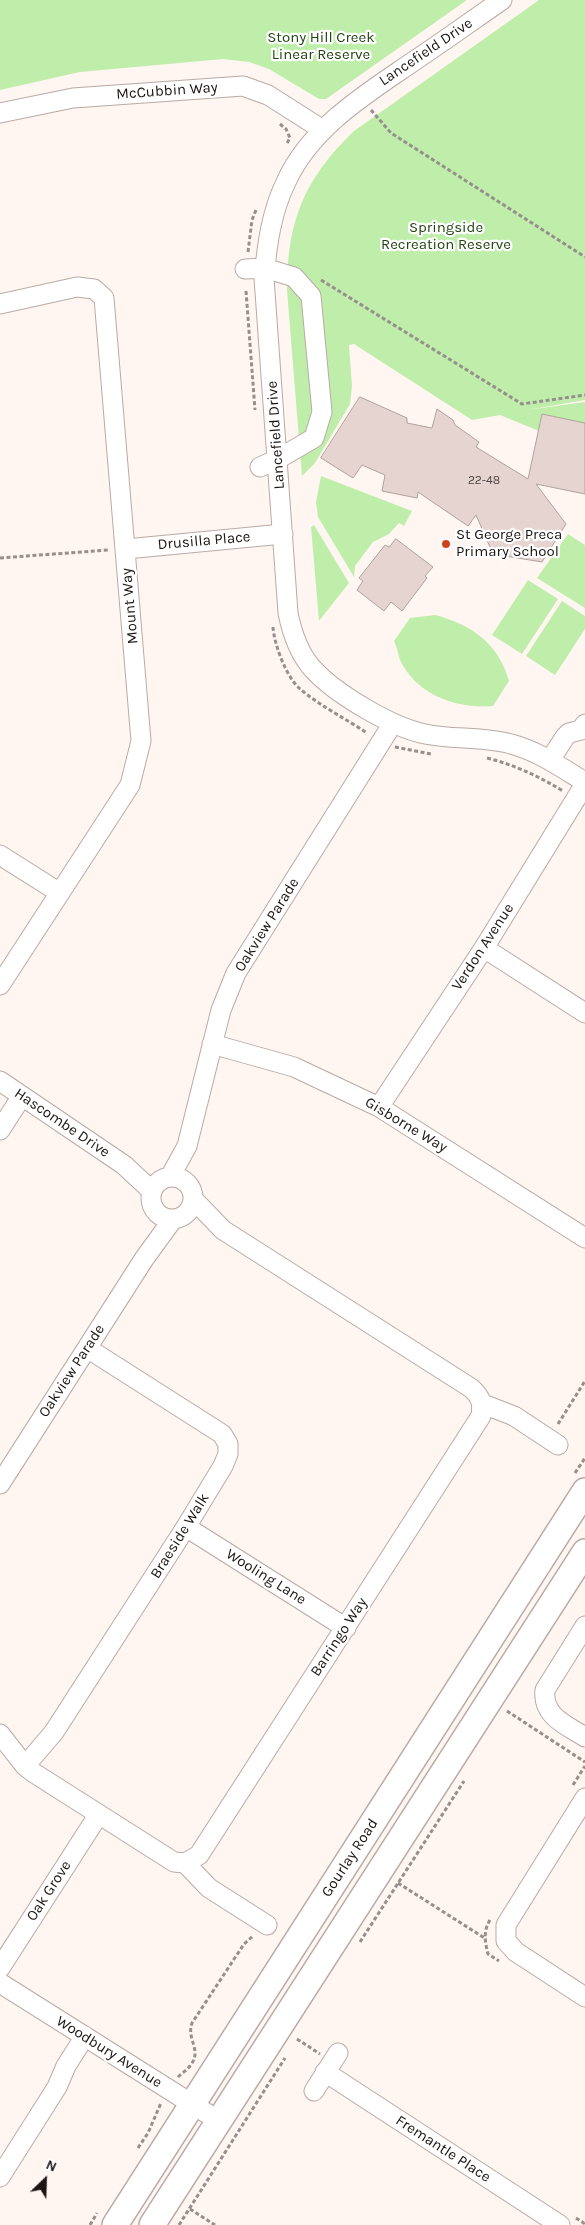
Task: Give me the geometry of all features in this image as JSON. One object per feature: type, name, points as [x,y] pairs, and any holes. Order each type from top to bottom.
[{"type":"main road","name":"Gourlay Road","points":[[108,2217],[192,2104],[580,1483]]},
{"type":"main road","points":[[159,2222],[219,2121],[585,1552]]},
{"type":"street","name":"Lancefield Drive","points":[[502,0],[361,98],[323,130],[300,158],[286,181],[273,215],[266,247],[264,278],[288,613],[293,634],[300,651],[311,667],[329,684],[393,723],[424,734],[511,744],[550,760],[585,783]]},
{"type":"street","name":"McCubbin Way","points":[[0,113],[72,98],[243,86],[268,94],[323,130]]},
{"type":"street","points":[[246,269],[265,268],[294,277],[311,296],[322,412],[314,438],[260,467]]},
{"type":"street","name":"Mount Way","points":[[0,304],[77,287],[94,289],[104,298],[117,550],[141,741],[130,784],[0,985]]},
{"type":"street","name":"Drusilla Place","points":[[117,550],[283,534]]},
{"type":"street","name":"Oakview Parade","points":[[171,1216],[151,1202],[173,1186],[187,1146],[221,1010],[236,973],[393,723]]},
{"type":"street","points":[[550,760],[564,737],[569,733],[582,730],[585,724]]},
{"type":"street","name":"Verdon Avenue","points":[[379,1107],[484,948],[585,783]]},
{"type":"street","points":[[0,855],[60,893]]},
{"type":"street","points":[[484,948],[585,1014]]},
{"type":"street","name":"Gisborne Way","points":[[212,1044],[294,1067],[379,1107],[585,1238]]},
{"type":"street","name":"Hascombe Drive","points":[[0,1081],[124,1166],[173,1186]]},
{"type":"street","points":[[0,1130],[22,1096]]},
{"type":"street","points":[[173,1186],[223,1230],[471,1388],[478,1394],[483,1404],[514,1416],[558,1446]]},
{"type":"street","name":"Oakview Parade","points":[[0,1484],[171,1216],[192,1207],[173,1186]]},
{"type":"street","points":[[171,1216],[223,1230]]},
{"type":"street","name":"Braeside Walk","points":[[25,1766],[50,1737],[186,1527],[223,1466],[228,1454],[228,1444],[222,1434],[87,1348]]},
{"type":"street","name":"Barringo Way","points":[[185,1863],[199,1855],[481,1416],[483,1404]]},
{"type":"street","name":"Wooling Lane","points":[[186,1527],[346,1628]]},
{"type":"street","points":[[585,1626],[545,1690],[544,1698],[551,1714],[585,1738]]},
{"type":"street","points":[[0,1734],[25,1766],[174,1862],[185,1863],[209,1888],[261,1930]]},
{"type":"street","points":[[585,1798],[506,1924],[506,1941],[516,1952],[585,1997]]},
{"type":"street","name":"Oak Grove","points":[[0,1968],[99,1814]]},
{"type":"street","name":"Woodbury Avenue","points":[[0,1983],[219,2121]]},
{"type":"street","points":[[0,2177],[57,2087],[72,2070],[88,2038]]},
{"type":"street","points":[[314,2091],[332,2062]]},
{"type":"street","name":"Fremantle Place","points":[[332,2062],[560,2225]]},
{"type":"path","points":[[361,98],[391,133],[585,257]]},
{"type":"path","points":[[294,277],[306,271],[522,404],[585,395]]},
{"type":"path","points":[[0,558],[117,550]]},
{"type":"path","points":[[558,1424],[585,1381]]},
{"type":"path","points":[[580,1483],[585,1458]]},
{"type":"path","points":[[507,1712],[585,1762]]},
{"type":"path","points":[[398,1883],[484,1939],[506,1941]]},
{"type":"path","points":[[137,2150],[148,2133],[157,2109],[169,2090],[194,2060],[196,2052],[189,2034],[192,2023],[244,1944],[261,1930]]},
{"type":"path","points":[[297,2039],[332,2062]]},
{"type":"path","points":[[190,2208],[215,2225]]},
{"type":"path","points":[[90,2225],[108,2217]]},
{"type":"green space","name":"Stony Hill Creek Linear Reserve","points":[[0,0],[467,0],[326,99],[319,99],[269,69],[249,62],[223,59],[80,72],[0,90]]},
{"type":"green space","name":"Springside Recreation Reserve","points":[[539,0],[585,0],[585,400],[527,410],[585,402],[585,423],[543,414],[539,431],[500,415],[472,420],[354,344],[349,345],[352,386],[350,404],[315,463],[302,476],[287,290],[290,243],[295,222],[311,184],[322,166],[354,131]]},
{"type":"green space","points":[[321,476],[412,511],[404,526],[399,523],[389,534],[373,542],[355,566],[354,577],[318,517],[316,502]]},
{"type":"green space","points":[[314,525],[349,583],[319,621],[311,527]]},
{"type":"green space","points":[[568,534],[585,545],[585,608],[537,578]]},
{"type":"green space","points":[[528,580],[558,599],[522,654],[492,635]]},
{"type":"green space","points":[[562,601],[585,616],[585,629],[555,675],[526,656]]},
{"type":"green space","points":[[435,615],[472,630],[491,646],[498,656],[509,681],[493,706],[465,705],[439,697],[427,691],[407,672],[400,660],[394,641],[410,618]]},
{"type":"building","points":[[360,397],[407,418],[407,423],[432,428],[437,409],[479,442],[476,447],[528,479],[542,414],[585,423],[585,494],[536,484],[566,524],[542,562],[493,554],[476,515],[468,526],[418,492],[417,498],[382,491],[385,475],[362,465],[353,478],[321,458]]},
{"type":"building","points":[[396,539],[433,567],[402,611],[391,602],[384,611],[357,590],[363,581],[359,578],[385,545],[389,547]]},
{"type":"place","name":"St George Preca Primary School","points":[[446,544]]}]
